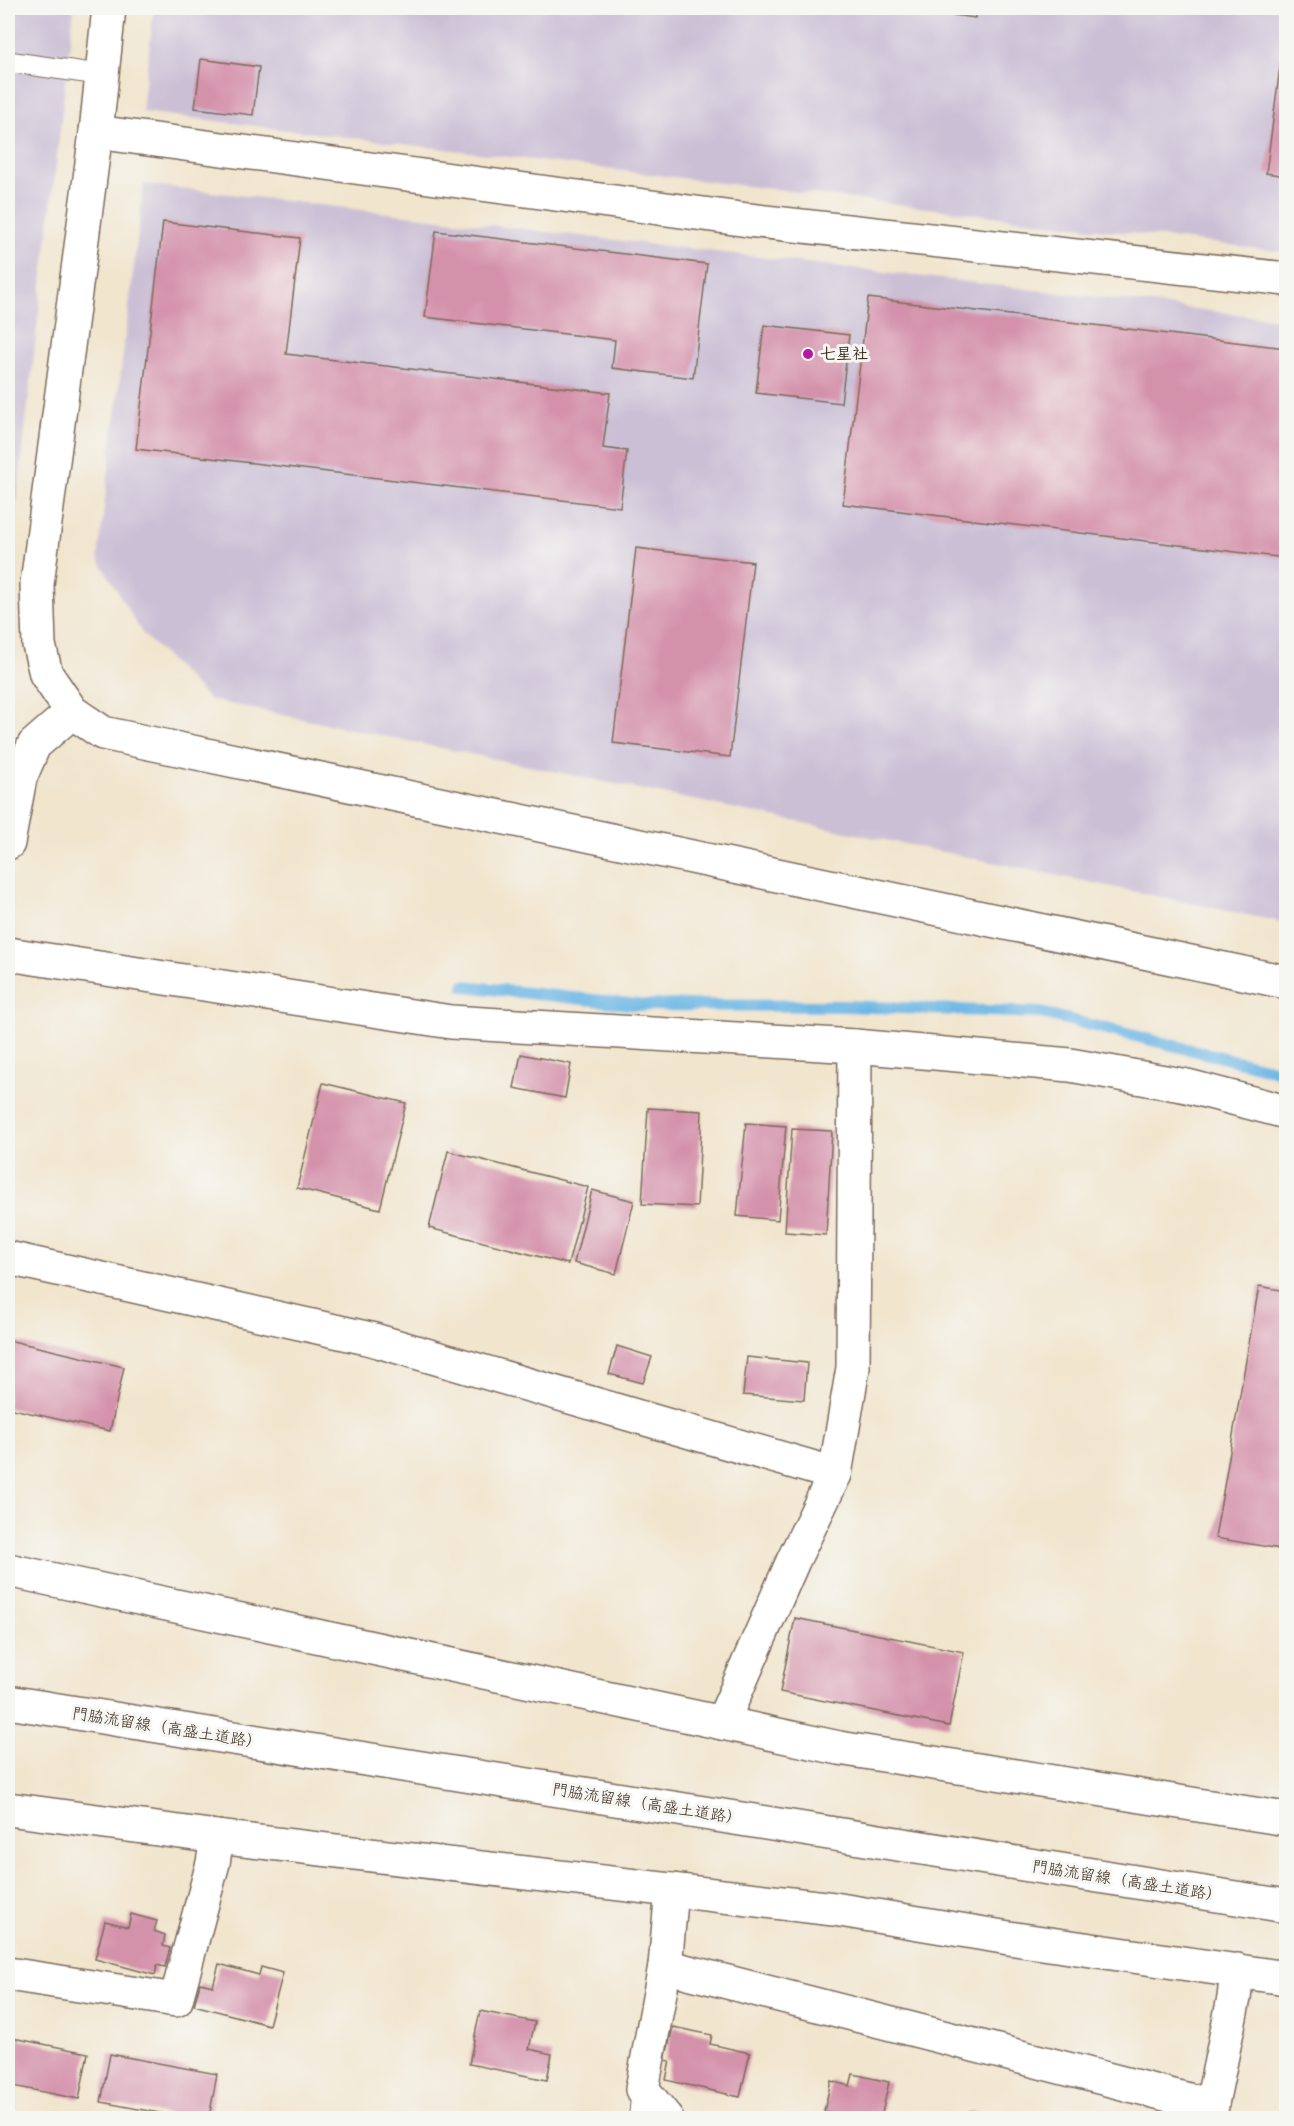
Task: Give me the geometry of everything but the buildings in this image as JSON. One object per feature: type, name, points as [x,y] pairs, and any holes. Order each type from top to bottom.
[{"type":"street","points":[[109,8],[96,132],[37,584],[39,645],[46,674],[72,712],[103,732],[131,739],[1287,982]]},
{"type":"street","points":[[96,132],[748,220],[1287,279]]},
{"type":"street","points":[[8,843],[20,778],[34,745],[72,712]]},
{"type":"street","points":[[8,954],[451,1022],[855,1046],[1070,1065],[1187,1086],[1287,1112]]},
{"type":"street","points":[[722,1723],[793,1561],[835,1474],[853,1368],[855,1046]]},
{"type":"street","points":[[8,1258],[371,1339],[835,1474]]},
{"type":"street","points":[[8,1570],[839,1748],[1287,1819]]},
{"type":"street","name":"門脇流留線（高盛土道路）","points":[[8,1702],[1287,1906]]},
{"type":"street","points":[[8,1809],[217,1837],[834,1909],[1015,1939],[1287,1978]]},
{"type":"street","points":[[8,1974],[176,2000],[213,1863],[217,1837]]},
{"type":"street","points":[[666,2118],[640,2104],[665,1966],[672,1890]]},
{"type":"street","points":[[665,1966],[1210,2112],[1234,1998],[1237,1970]]},
{"type":"lane","points":[[11,62],[102,75]]},
{"type":"shaded area","points":[[8,8],[74,8],[8,578]]},
{"type":"shaded area","points":[[154,8],[1286,8],[1286,252],[142,112]]},
{"type":"shaded area","points":[[144,184],[1286,320],[1286,923],[210,700],[142,633],[98,558]]},
{"type":"waterway","points":[[464,986],[639,1005],[844,1006],[1041,1013],[1286,1073]]},
{"type":"place","name":"七星社","points":[[808,354]]}]
